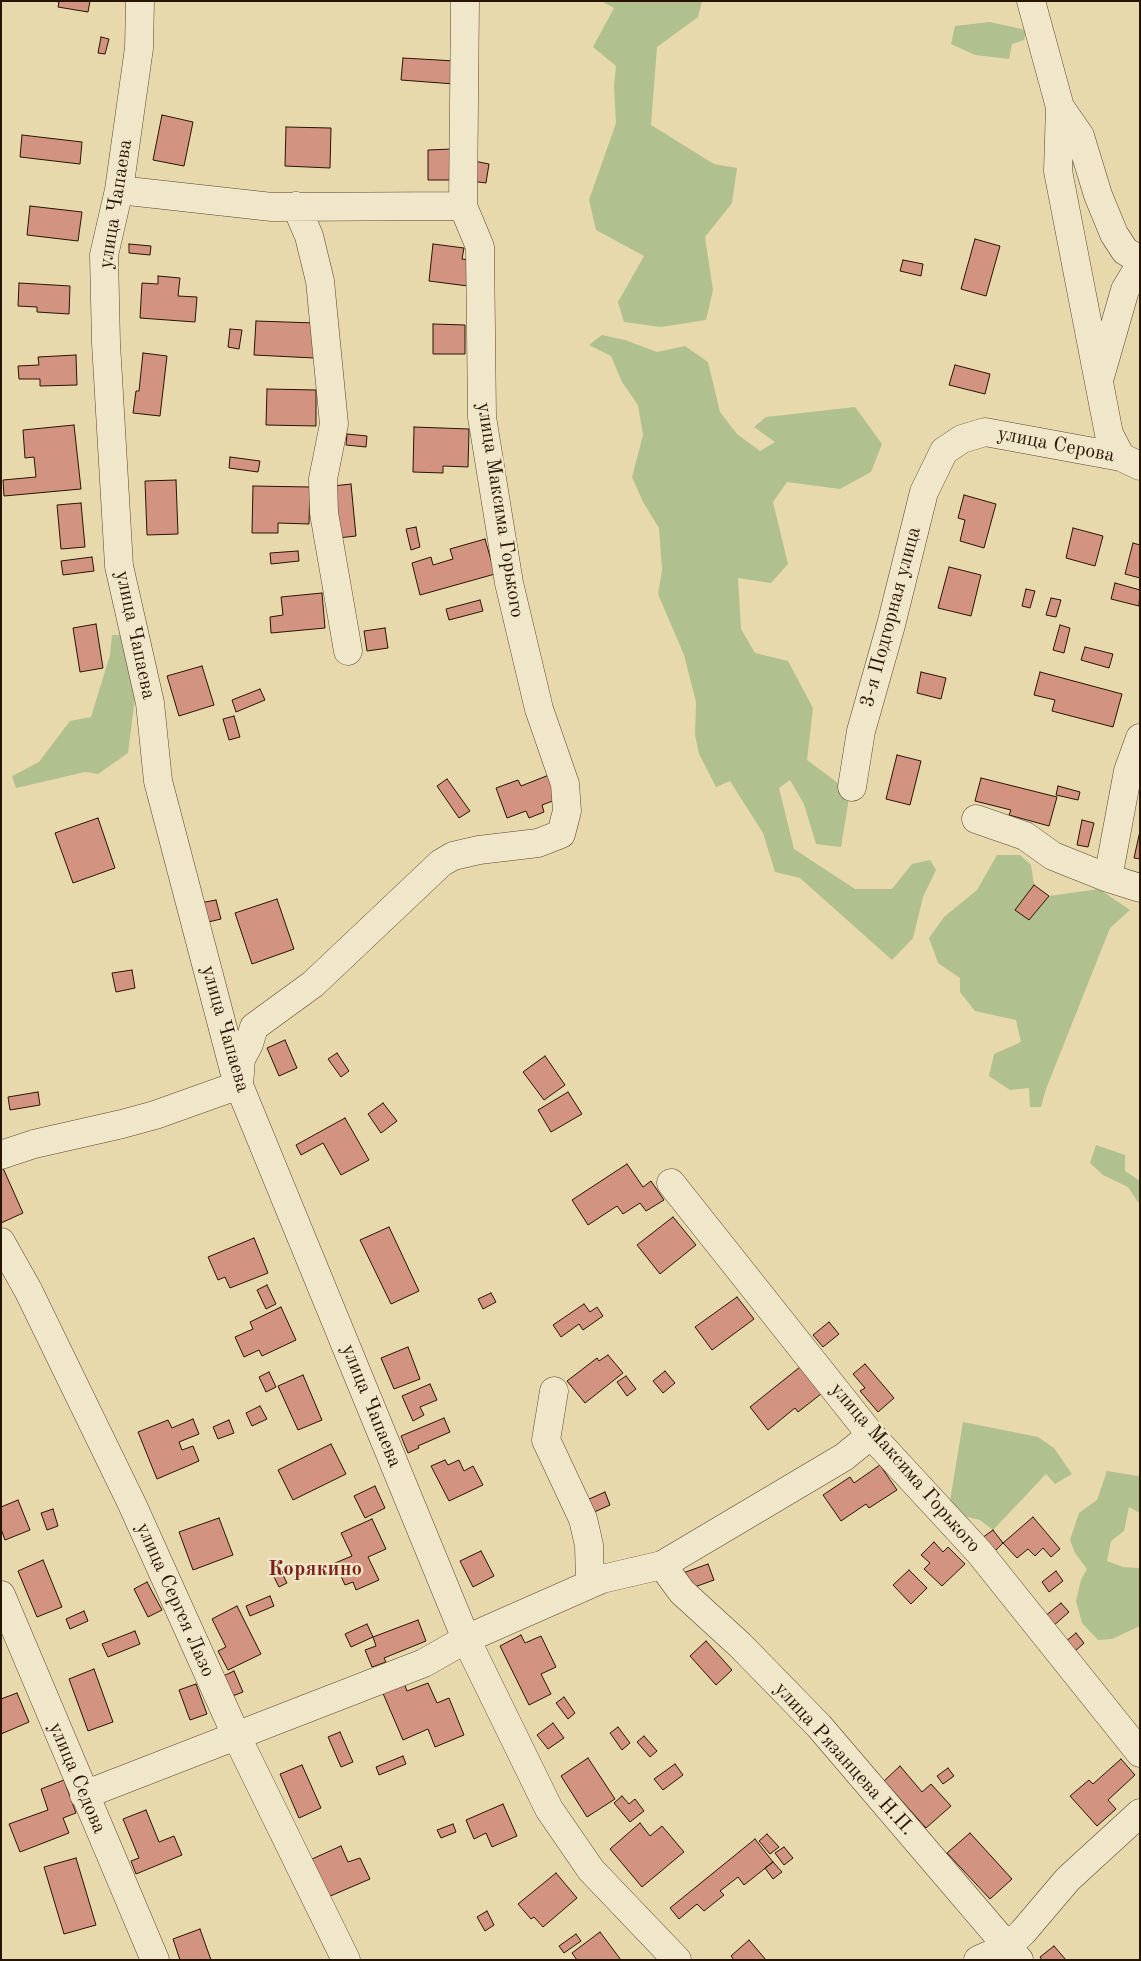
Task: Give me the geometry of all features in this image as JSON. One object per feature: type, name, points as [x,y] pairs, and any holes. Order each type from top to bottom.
[{"type":"street","name":"улица Чапаева","points":[[140,1],[139,48],[119,190],[104,256],[106,343],[119,566],[150,703],[158,780],[239,1085],[466,1639],[549,1809],[591,1870],[677,1960]]},
{"type":"street","name":"улица Максима Горького","points":[[239,1085],[241,1059],[249,1044],[254,1026],[313,984],[441,863],[453,856],[479,850],[538,843],[561,834],[567,811],[564,784],[539,709],[509,583],[482,417],[480,247],[463,206],[465,1]]},
{"type":"street","points":[[1031,1],[1060,107],[1058,171],[1109,434],[1130,462]]},
{"type":"street","points":[[1060,107],[1080,136],[1098,195],[1114,234],[1126,251],[1140,260]]},
{"type":"street","points":[[119,190],[272,207],[463,206]]},
{"type":"street","points":[[296,206],[309,236],[321,290],[334,424],[324,479],[324,513],[348,651]]},
{"type":"street","points":[[1099,381],[1124,290],[1134,275],[1140,273]]},
{"type":"street","name":"улица Серова","points":[[944,451],[962,439],[985,432],[1130,462]]},
{"type":"street","name":"3-я Подгорная улица","points":[[852,787],[861,731],[924,492],[944,451]]},
{"type":"street","points":[[1108,878],[1128,771],[1140,738]]},
{"type":"street","points":[[976,819],[1025,836],[1053,856],[1108,878],[1140,888]]},
{"type":"street","points":[[1,1155],[34,1144],[155,1115],[239,1085]]},
{"type":"street","name":"улица Максима Горького","points":[[671,1183],[871,1436],[979,1552],[1140,1753]]},
{"type":"street","name":"улица Сергея Лазо","points":[[1,1242],[28,1290],[132,1504],[236,1735],[346,1960]]},
{"type":"street","points":[[554,1391],[546,1440],[583,1519],[589,1545],[590,1584]]},
{"type":"street","points":[[84,1795],[424,1662],[466,1639],[602,1579],[662,1565],[844,1458],[871,1436]]},
{"type":"street","name":"улица Рязанцева Н.П.","points":[[662,1565],[682,1592],[740,1645],[819,1726],[1013,1953]]},
{"type":"street","name":"улица Седова","points":[[1,1595],[155,1960]]},
{"type":"street","points":[[978,1960],[1013,1953],[1023,1932],[1068,1879],[1140,1813]]},
{"type":"green space","points":[[601,1],[702,1],[698,17],[657,47],[651,125],[714,164],[737,168],[732,203],[705,237],[713,290],[706,320],[661,327],[624,322],[618,302],[644,256],[596,230],[589,200],[616,123],[614,86],[616,66],[593,47],[614,8]]},
{"type":"green space","points":[[990,22],[1026,30],[1024,40],[1012,44],[1009,59],[975,55],[951,44],[955,26]]},
{"type":"green space","points":[[602,335],[625,340],[657,352],[685,346],[708,362],[720,412],[737,434],[760,451],[775,442],[754,427],[766,417],[855,407],[882,444],[871,472],[840,489],[787,482],[773,502],[788,564],[771,583],[738,578],[741,629],[755,653],[788,661],[813,708],[807,760],[850,792],[841,847],[816,844],[804,804],[790,780],[779,788],[794,849],[855,889],[892,889],[912,864],[930,860],[936,870],[923,897],[913,938],[892,960],[800,878],[775,872],[763,833],[730,781],[716,787],[699,754],[695,735],[696,702],[684,655],[658,594],[662,570],[659,528],[643,502],[632,477],[643,435],[638,405],[622,382],[611,356],[589,345]]},
{"type":"green space","points":[[112,635],[125,635],[136,689],[128,753],[98,774],[85,772],[16,788],[12,776],[39,762],[70,721],[91,717],[110,655]]},
{"type":"green space","points":[[997,855],[1020,855],[1031,865],[1034,885],[1016,910],[1029,920],[1049,896],[1099,889],[1130,910],[1110,928],[1046,1089],[1041,1107],[1030,1107],[1029,1088],[1010,1090],[989,1076],[994,1054],[1021,1042],[1016,1020],[975,1011],[960,992],[960,978],[938,963],[929,938],[944,917],[977,890]]},
{"type":"green space","points":[[1096,1145],[1125,1155],[1125,1171],[1140,1181],[1140,1202],[1138,1202],[1128,1187],[1103,1175],[1090,1163]]},
{"type":"green space","points":[[963,1422],[1038,1437],[1054,1448],[1072,1474],[1055,1484],[1046,1474],[993,1530],[980,1520],[959,1515],[950,1501]]},
{"type":"green space","points":[[1107,1471],[1140,1475],[1140,1513],[1129,1507],[1124,1531],[1111,1541],[1107,1561],[1123,1567],[1140,1568],[1140,1626],[1112,1639],[1098,1640],[1082,1623],[1076,1601],[1081,1580],[1087,1569],[1075,1553],[1070,1540],[1079,1513],[1097,1500]]},
{"type":"building","points":[[54,1],[90,1],[88,12],[58,7],[59,2]]},
{"type":"building","points":[[101,37],[109,39],[105,54],[98,53]]},
{"type":"building","points":[[403,58],[455,61],[454,84],[401,80]]},
{"type":"building","points":[[162,115],[193,122],[184,166],[153,160]]},
{"type":"building","points":[[286,127],[331,128],[330,168],[285,166]]},
{"type":"building","points":[[22,135],[82,142],[80,164],[20,157]]},
{"type":"building","points":[[452,149],[452,180],[428,180],[428,150]]},
{"type":"building","points":[[474,161],[489,164],[486,183],[471,181]]},
{"type":"building","points":[[30,206],[82,212],[78,241],[27,235]]},
{"type":"building","points":[[975,239],[1000,246],[986,296],[961,289]]},
{"type":"building","points":[[129,244],[151,246],[150,255],[129,253]]},
{"type":"building","points":[[433,244],[464,248],[462,259],[471,260],[468,286],[429,281]]},
{"type":"building","points":[[903,260],[923,264],[921,276],[900,271]]},
{"type":"building","points":[[158,276],[180,278],[178,296],[197,297],[195,322],[140,318],[142,283],[158,284]]},
{"type":"building","points":[[19,283],[70,286],[69,314],[37,312],[37,307],[18,306]]},
{"type":"building","points":[[256,321],[315,323],[314,358],[254,355]]},
{"type":"building","points":[[433,324],[465,325],[465,354],[433,354]]},
{"type":"building","points":[[230,329],[242,330],[239,349],[228,347]]},
{"type":"building","points":[[143,353],[167,356],[160,416],[133,413],[136,391],[139,391]]},
{"type":"building","points":[[76,355],[77,385],[40,386],[40,379],[19,379],[18,366],[39,365],[38,357]]},
{"type":"building","points":[[955,365],[990,374],[985,394],[949,385]]},
{"type":"building","points":[[267,389],[316,390],[316,426],[266,425]]},
{"type":"building","points":[[74,425],[81,489],[4,496],[3,480],[36,477],[34,457],[25,458],[23,430]]},
{"type":"building","points":[[414,427],[469,429],[468,467],[443,466],[443,473],[413,472]]},
{"type":"building","points":[[347,434],[367,436],[366,447],[346,445]]},
{"type":"building","points":[[230,457],[260,461],[258,472],[229,468]]},
{"type":"building","points":[[176,480],[178,534],[147,535],[145,481]]},
{"type":"building","points":[[351,484],[356,536],[338,538],[333,486]]},
{"type":"building","points":[[253,486],[310,487],[309,524],[278,523],[278,533],[252,533]]},
{"type":"building","points":[[964,495],[996,504],[984,548],[960,541],[965,520],[958,518]]},
{"type":"building","points":[[81,503],[85,547],[61,549],[57,505]]},
{"type":"building","points":[[416,527],[420,547],[411,550],[406,529]]},
{"type":"building","points":[[1073,528],[1103,536],[1095,566],[1066,558]]},
{"type":"building","points":[[485,539],[495,574],[420,595],[412,563],[431,557],[433,565],[453,559],[450,549]]},
{"type":"building","points":[[1133,543],[1140,545],[1140,578],[1125,574]]},
{"type":"building","points":[[298,551],[299,561],[271,564],[270,553]]},
{"type":"building","points":[[92,557],[94,571],[63,575],[61,561]]},
{"type":"building","points":[[949,567],[981,575],[971,616],[938,608]]},
{"type":"building","points":[[1115,583],[1140,590],[1139,606],[1111,599]]},
{"type":"building","points":[[1026,589],[1035,591],[1030,608],[1022,606]]},
{"type":"building","points":[[322,593],[325,628],[271,633],[270,617],[283,615],[281,597]]},
{"type":"building","points":[[1051,598],[1061,600],[1056,617],[1046,615]]},
{"type":"building","points":[[480,600],[483,611],[449,620],[446,609]]},
{"type":"building","points":[[96,624],[103,668],[80,672],[73,628]]},
{"type":"building","points":[[1060,625],[1070,628],[1064,653],[1053,650]]},
{"type":"building","points":[[385,628],[388,648],[367,651],[364,631]]},
{"type":"building","points":[[1085,647],[1113,654],[1109,668],[1081,660]]},
{"type":"building","points":[[202,666],[214,705],[179,716],[167,676]]},
{"type":"building","points":[[921,672],[946,678],[941,699],[917,693]]},
{"type":"building","points":[[1040,672],[1122,694],[1113,727],[1052,711],[1055,700],[1034,695]]},
{"type":"building","points":[[260,689],[265,700],[236,712],[232,700]]},
{"type":"building","points":[[234,716],[240,737],[229,740],[223,719]]},
{"type":"building","points":[[897,755],[921,761],[910,805],[886,799]]},
{"type":"building","points":[[549,775],[558,799],[542,805],[544,812],[529,818],[526,811],[507,818],[496,788],[518,780],[521,786]]},
{"type":"building","points":[[981,778],[1057,797],[1049,826],[1009,815],[1011,810],[975,801]]},
{"type":"building","points":[[447,779],[470,811],[459,818],[437,786]]},
{"type":"building","points":[[1058,786],[1080,792],[1078,800],[1056,795]]},
{"type":"building","points":[[98,818],[115,868],[73,883],[55,833]]},
{"type":"building","points":[[1082,820],[1094,823],[1088,847],[1077,845]]},
{"type":"building","points":[[1140,831],[1140,859],[1134,858]]},
{"type":"building","points":[[1034,885],[1049,896],[1029,920],[1015,910]]},
{"type":"building","points":[[277,899],[294,949],[252,964],[235,913]]},
{"type":"building","points":[[216,900],[221,919],[204,923],[200,903]]},
{"type":"building","points":[[132,970],[135,988],[116,992],[112,973]]},
{"type":"building","points":[[285,1040],[297,1068],[279,1076],[267,1048]]},
{"type":"building","points":[[337,1053],[349,1071],[341,1077],[328,1059]]},
{"type":"building","points":[[545,1056],[565,1085],[544,1100],[523,1072]]},
{"type":"building","points":[[38,1092],[40,1105],[10,1110],[8,1097]]},
{"type":"building","points":[[568,1092],[582,1114],[551,1132],[538,1110]]},
{"type":"building","points":[[383,1103],[397,1121],[381,1133],[368,1114]]},
{"type":"building","points":[[345,1118],[369,1160],[341,1175],[323,1143],[301,1155],[296,1145]]},
{"type":"building","points":[[627,1164],[643,1187],[651,1181],[664,1200],[646,1211],[640,1203],[623,1214],[617,1206],[588,1225],[572,1200]]},
{"type":"building","points":[[3,1168],[23,1213],[1,1223],[1,1169]]},
{"type":"building","points":[[673,1217],[696,1245],[660,1274],[637,1245]]},
{"type":"building","points":[[389,1227],[419,1291],[391,1304],[360,1240]]},
{"type":"building","points":[[254,1238],[268,1273],[230,1288],[225,1277],[218,1280],[208,1257]]},
{"type":"building","points":[[267,1285],[276,1304],[266,1309],[257,1290]]},
{"type":"building","points":[[491,1293],[496,1302],[483,1309],[478,1299]]},
{"type":"building","points":[[737,1297],[754,1319],[712,1350],[695,1327]]},
{"type":"building","points":[[584,1304],[590,1312],[597,1307],[603,1316],[583,1330],[579,1324],[561,1337],[553,1325]]},
{"type":"building","points":[[281,1307],[296,1340],[262,1356],[259,1350],[244,1357],[235,1337],[253,1329],[250,1322]]},
{"type":"building","points":[[829,1322],[839,1334],[823,1347],[813,1335]]},
{"type":"building","points":[[408,1347],[420,1379],[394,1389],[381,1358]]},
{"type":"building","points":[[608,1355],[623,1373],[585,1403],[567,1381],[597,1358],[599,1361]]},
{"type":"building","points":[[865,1364],[894,1398],[878,1412],[860,1391],[865,1388],[853,1374]]},
{"type":"building","points":[[800,1367],[821,1394],[798,1412],[795,1408],[768,1430],[750,1407]]},
{"type":"building","points":[[665,1371],[675,1383],[663,1393],[653,1381]]},
{"type":"building","points":[[269,1372],[276,1387],[266,1392],[259,1377]]},
{"type":"building","points":[[303,1375],[322,1420],[298,1430],[278,1386]]},
{"type":"building","points":[[626,1376],[636,1389],[627,1396],[617,1382]]},
{"type":"building","points":[[430,1384],[437,1400],[420,1407],[424,1415],[413,1421],[402,1396]]},
{"type":"building","points":[[260,1406],[267,1419],[252,1426],[246,1413]]},
{"type":"building","points":[[444,1418],[450,1432],[418,1446],[419,1448],[408,1453],[401,1436]]},
{"type":"building","points":[[193,1419],[199,1434],[179,1442],[182,1450],[193,1446],[199,1461],[157,1479],[138,1432],[168,1420],[172,1428]]},
{"type":"building","points":[[229,1420],[234,1433],[218,1439],[213,1427]]},
{"type":"building","points":[[331,1444],[346,1474],[293,1500],[278,1470]]},
{"type":"building","points":[[445,1460],[448,1465],[459,1460],[464,1471],[473,1466],[483,1485],[449,1501],[431,1466]]},
{"type":"building","points":[[880,1465],[897,1490],[869,1508],[866,1504],[841,1521],[823,1495],[850,1477],[854,1483]]},
{"type":"building","points":[[375,1486],[385,1508],[365,1518],[354,1496]]},
{"type":"building","points":[[605,1492],[610,1505],[592,1513],[587,1500]]},
{"type":"building","points":[[18,1500],[30,1530],[5,1540],[1,1529],[1,1507]]},
{"type":"building","points":[[53,1509],[58,1526],[47,1530],[41,1513]]},
{"type":"building","points":[[1033,1517],[1060,1549],[1051,1557],[1043,1548],[1035,1556],[1028,1549],[1017,1558],[1003,1543]]},
{"type":"building","points":[[219,1518],[233,1555],[193,1570],[179,1532]]},
{"type":"building","points":[[372,1519],[386,1549],[368,1557],[379,1580],[356,1590],[353,1582],[345,1585],[335,1563],[352,1556],[341,1533]]},
{"type":"building","points":[[993,1530],[1003,1543],[994,1552],[982,1538]]},
{"type":"building","points":[[934,1542],[943,1552],[948,1547],[965,1564],[942,1586],[924,1569],[930,1563],[921,1555]]},
{"type":"building","points":[[481,1551],[494,1576],[473,1587],[460,1561]]},
{"type":"building","points":[[43,1560],[62,1607],[37,1617],[18,1571]]},
{"type":"building","points":[[708,1564],[714,1580],[689,1589],[683,1573]]},
{"type":"building","points":[[278,1565],[287,1583],[279,1587],[270,1569]]},
{"type":"building","points":[[909,1570],[927,1588],[911,1604],[893,1585]]},
{"type":"building","points":[[1056,1571],[1063,1581],[1049,1592],[1042,1582]]},
{"type":"building","points":[[147,1582],[162,1610],[148,1617],[134,1589]]},
{"type":"building","points":[[270,1596],[274,1606],[250,1616],[246,1606]]},
{"type":"building","points":[[1061,1603],[1069,1612],[1052,1627],[1044,1617]]},
{"type":"building","points":[[237,1606],[261,1654],[228,1670],[218,1651],[226,1647],[212,1619]]},
{"type":"building","points":[[84,1611],[88,1621],[70,1629],[66,1619]]},
{"type":"building","points":[[418,1620],[426,1641],[384,1658],[386,1662],[372,1667],[365,1650],[376,1646],[373,1637]]},
{"type":"building","points":[[367,1624],[373,1637],[351,1647],[345,1634]]},
{"type":"building","points":[[135,1631],[140,1644],[108,1657],[102,1644]]},
{"type":"building","points":[[1076,1633],[1084,1643],[1074,1652],[1065,1642]]},
{"type":"building","points":[[521,1635],[525,1643],[541,1636],[556,1667],[541,1674],[551,1694],[529,1705],[500,1646]]},
{"type":"building","points":[[706,1641],[732,1670],[716,1685],[690,1656]]},
{"type":"building","points":[[94,1669],[113,1722],[88,1731],[69,1679]]},
{"type":"building","points":[[234,1671],[243,1692],[230,1697],[221,1677]]},
{"type":"building","points":[[404,1683],[407,1691],[428,1683],[437,1703],[449,1698],[464,1735],[435,1747],[428,1729],[403,1740],[382,1691]]},
{"type":"building","points":[[196,1684],[207,1714],[190,1720],[179,1690]]},
{"type":"building","points":[[17,1693],[29,1722],[1,1734],[1,1699]]},
{"type":"building","points":[[564,1697],[575,1713],[568,1719],[556,1703]]},
{"type":"building","points":[[553,1723],[564,1738],[548,1749],[537,1735]]},
{"type":"building","points":[[618,1727],[630,1743],[622,1750],[610,1733]]},
{"type":"building","points":[[340,1732],[353,1762],[341,1767],[328,1737]]},
{"type":"building","points":[[644,1736],[657,1751],[650,1757],[637,1742]]},
{"type":"building","points":[[403,1756],[406,1764],[379,1775],[376,1767]]},
{"type":"building","points":[[588,1758],[615,1799],[587,1817],[561,1776]]},
{"type":"building","points":[[1121,1759],[1135,1775],[1108,1800],[1116,1809],[1097,1826],[1070,1796],[1089,1780],[1093,1784]]},
{"type":"building","points":[[675,1764],[683,1775],[663,1790],[654,1779]]},
{"type":"building","points":[[302,1765],[321,1808],[299,1818],[280,1774]]},
{"type":"building","points":[[900,1766],[922,1792],[931,1784],[951,1806],[926,1828],[884,1781]]},
{"type":"building","points":[[948,1768],[954,1776],[943,1784],[937,1776]]},
{"type":"building","points":[[64,1780],[76,1813],[63,1818],[69,1833],[20,1852],[9,1824],[48,1810],[41,1789]]},
{"type":"building","points":[[622,1796],[629,1804],[635,1799],[644,1811],[630,1822],[614,1803]]},
{"type":"building","points":[[503,1804],[517,1836],[492,1847],[486,1833],[474,1839],[466,1820]]},
{"type":"building","points":[[146,1810],[159,1842],[174,1836],[182,1855],[136,1874],[131,1861],[139,1858],[123,1819]]},
{"type":"building","points":[[640,1823],[650,1836],[662,1826],[684,1852],[642,1887],[610,1849]]},
{"type":"building","points":[[453,1824],[456,1832],[441,1838],[437,1830]]},
{"type":"building","points":[[970,1833],[1012,1879],[990,1899],[947,1853]]},
{"type":"building","points":[[767,1834],[779,1847],[770,1854],[759,1841]]},
{"type":"building","points":[[755,1839],[773,1862],[744,1885],[738,1877],[720,1891],[724,1895],[704,1911],[697,1904],[679,1919],[670,1908]]},
{"type":"building","points":[[341,1846],[348,1862],[360,1858],[370,1879],[328,1897],[312,1859]]},
{"type":"building","points":[[784,1847],[793,1858],[784,1865],[775,1853]]},
{"type":"building","points":[[76,1858],[96,1925],[64,1934],[44,1867]]},
{"type":"building","points":[[773,1862],[782,1872],[773,1879],[765,1868]]},
{"type":"building","points":[[556,1873],[577,1898],[543,1927],[534,1917],[531,1919],[518,1904]]},
{"type":"building","points":[[487,1911],[494,1925],[485,1931],[477,1917]]},
{"type":"building","points":[[200,1929],[211,1960],[180,1960],[173,1939]]},
{"type":"building","points":[[600,1932],[621,1960],[577,1960],[572,1953]]},
{"type":"building","points":[[576,1934],[581,1941],[564,1953],[559,1946]]},
{"type":"building","points":[[749,1940],[766,1960],[734,1960],[731,1956]]},
{"type":"building","points":[[1054,1946],[1066,1960],[1042,1960],[1040,1957]]},
{"type":"district","name":"Корякино","points":[[315,1569]]}]
